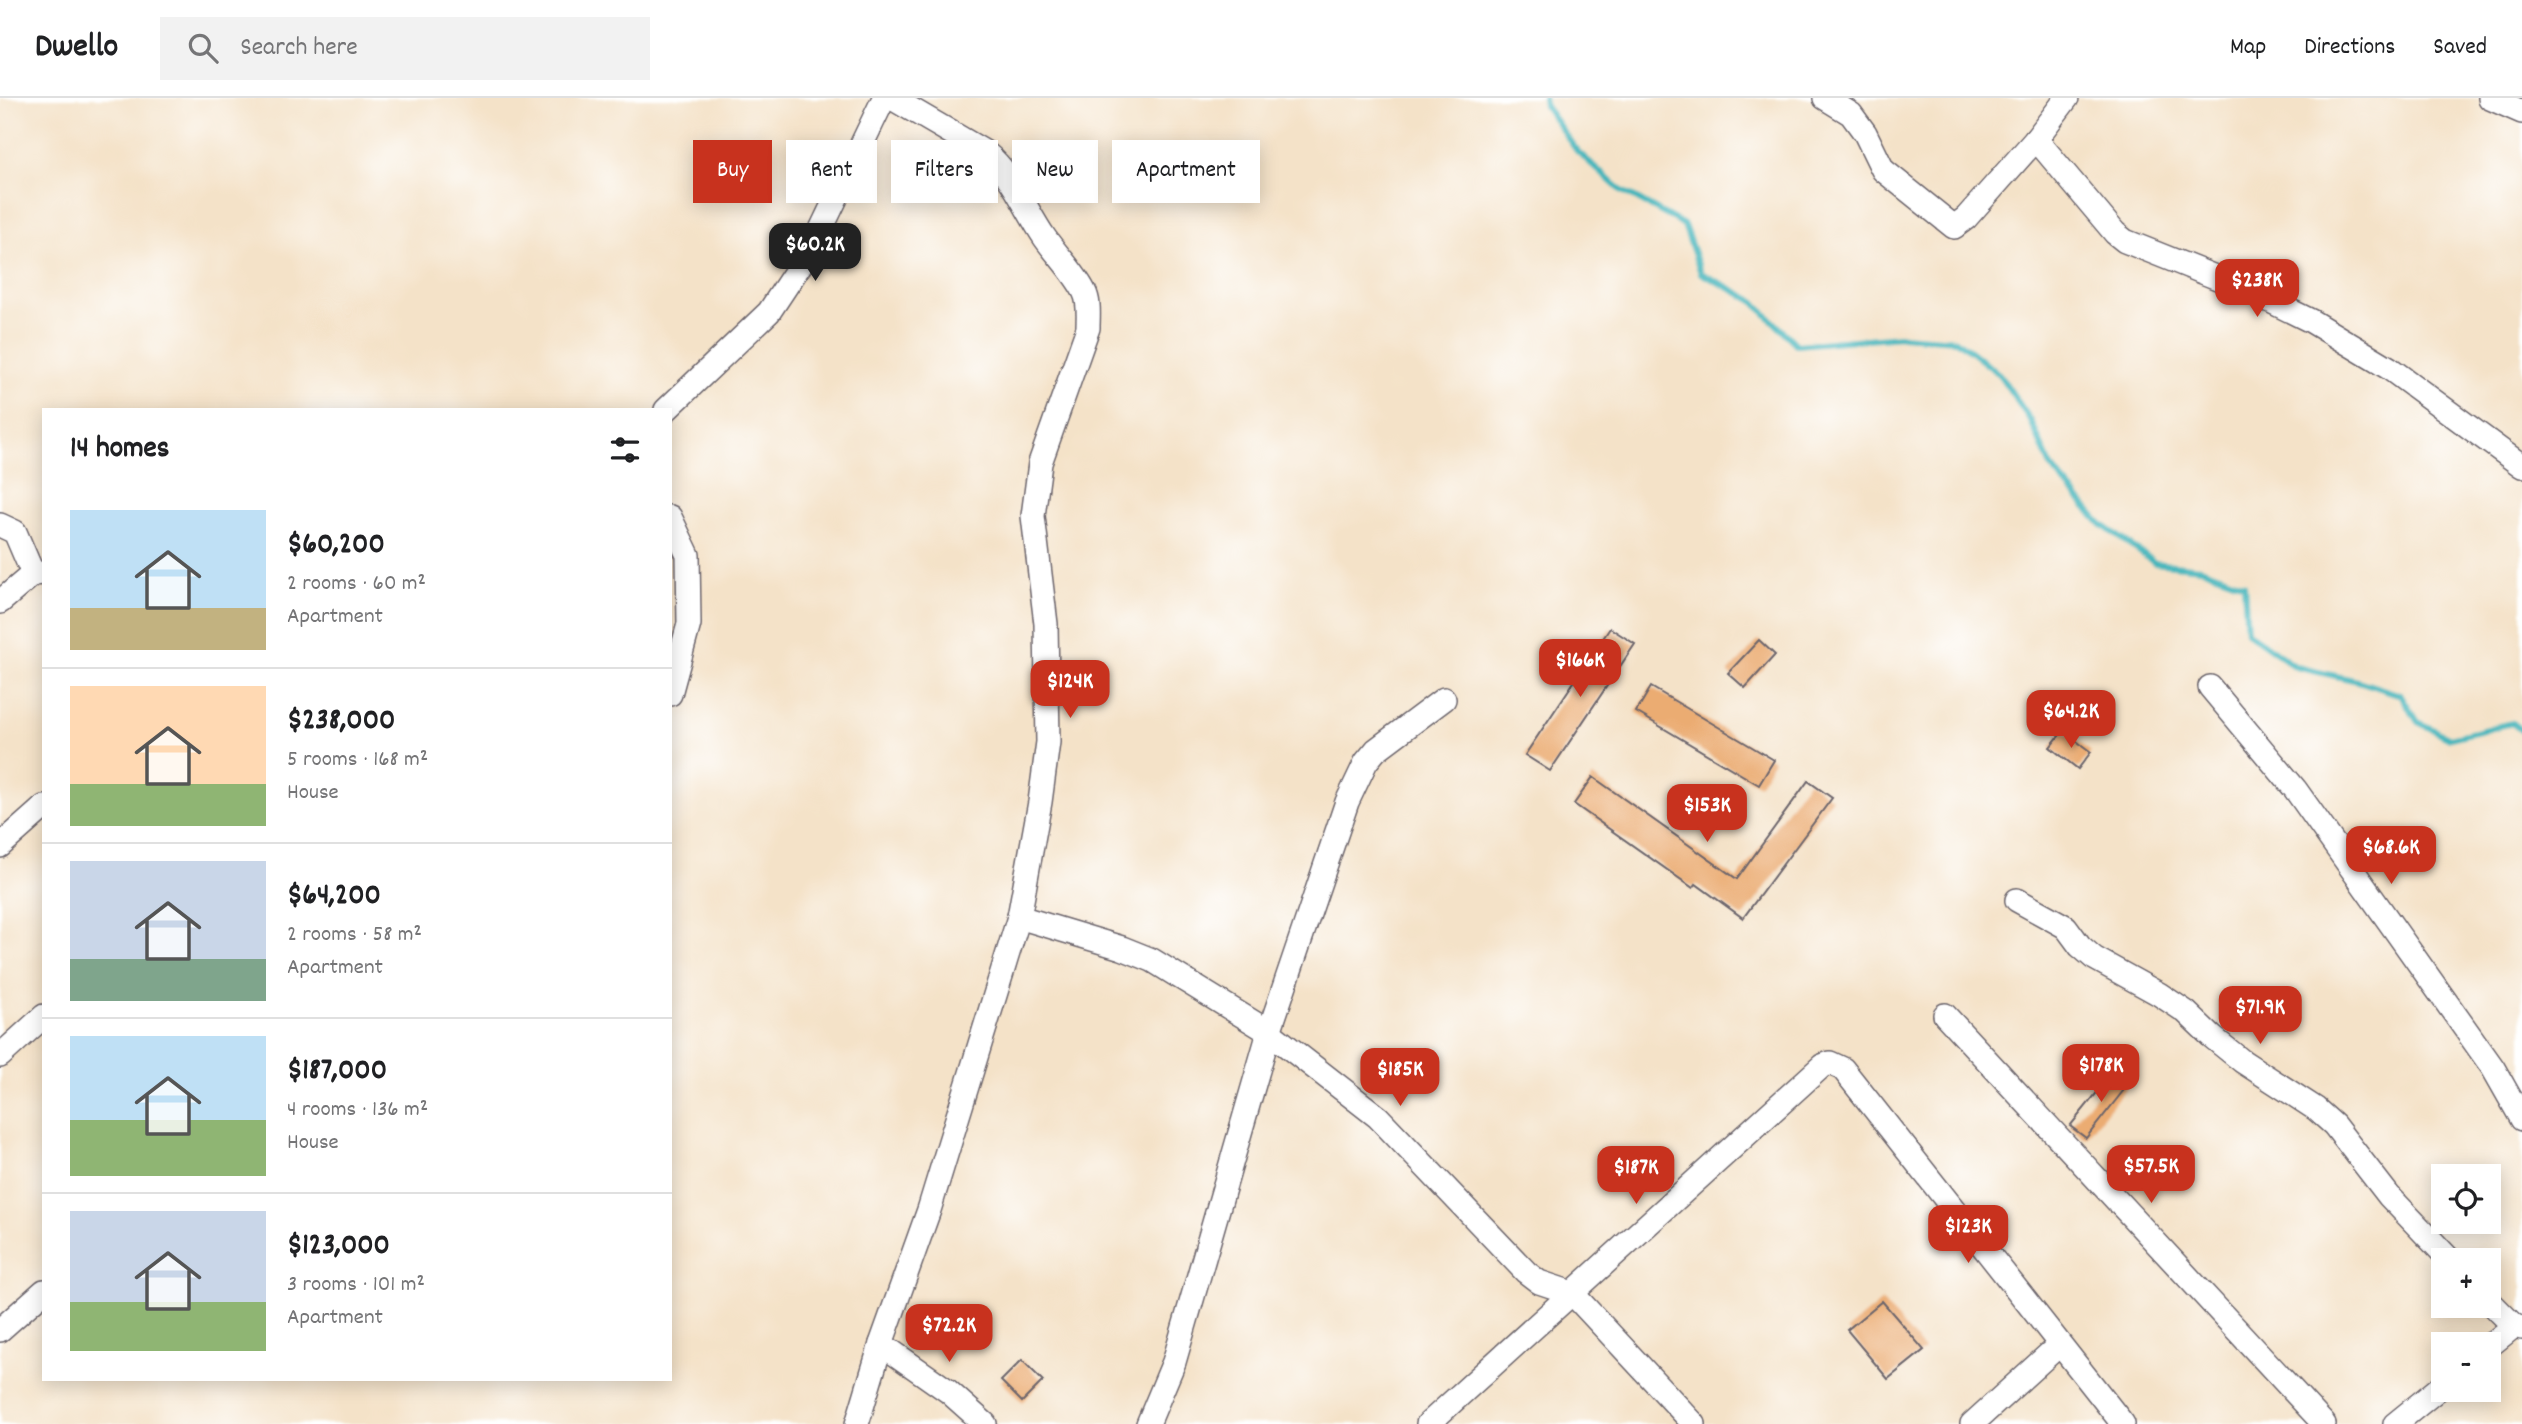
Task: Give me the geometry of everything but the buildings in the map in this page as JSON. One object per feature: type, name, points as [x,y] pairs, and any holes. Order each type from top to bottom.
[{"type":"street","points":[[668,408],[769,312],[814,244],[884,98]]},
{"type":"street","points":[[857,1424],[881,1344],[929,1210],[1020,917],[1048,742],[1046,624],[1033,516],[1040,463],[1088,328],[1088,308],[1084,291],[1044,236],[996,161],[892,98]]},
{"type":"street","points":[[1825,98],[1852,114],[1865,133],[1883,170],[1954,227],[1966,218],[2036,139],[2067,98]]},
{"type":"street","points":[[2490,98],[2522,112]]},
{"type":"street","points":[[2036,139],[2115,233],[2125,241],[2250,291],[2311,321],[2389,368],[2522,466]]},
{"type":"street","points":[[672,521],[688,555],[689,624],[672,687]]},
{"type":"street","points":[[0,525],[15,532],[38,574],[0,602]]},
{"type":"street","points":[[2210,687],[2295,789],[2493,1068],[2522,1119]]},
{"type":"street","points":[[1148,1424],[1174,1362],[1269,1032],[1355,782],[1376,750],[1444,699]]},
{"type":"street","points":[[0,846],[42,809]]},
{"type":"street","points":[[2017,900],[2066,927],[2080,946],[2094,958],[2177,1006],[2242,1061],[2316,1109],[2334,1125],[2389,1196],[2439,1248]]},
{"type":"street","points":[[1020,917],[1122,948],[1152,960],[1269,1032],[1378,1117],[1526,1272],[1539,1282],[1572,1293],[1694,1424]]},
{"type":"street","points":[[1945,1016],[2324,1424]]},
{"type":"street","points":[[0,1056],[42,1018]]},
{"type":"street","points":[[1427,1424],[1822,1066],[1830,1063],[1843,1069],[2123,1424]]},
{"type":"street","points":[[0,1330],[42,1293]]},
{"type":"street","points":[[2501,1312],[2518,1327],[2501,1339]]},
{"type":"street","points":[[881,1344],[948,1391],[985,1424]]},
{"type":"street","points":[[1972,1424],[2059,1345]]},
{"type":"street","points":[[2395,1424],[2431,1395]]},
{"type":"waterway","points":[[1544,98],[1545,106],[1577,151],[1619,189],[1684,225],[1701,273],[1752,300],[1797,345],[1901,336],[1956,340],[1999,374],[2031,421],[2051,467],[2101,524],[2155,563],[2201,568],[2244,584],[2247,632],[2296,667],[2358,681],[2401,695],[2418,722],[2450,738],[2512,723],[2522,731]]}]
